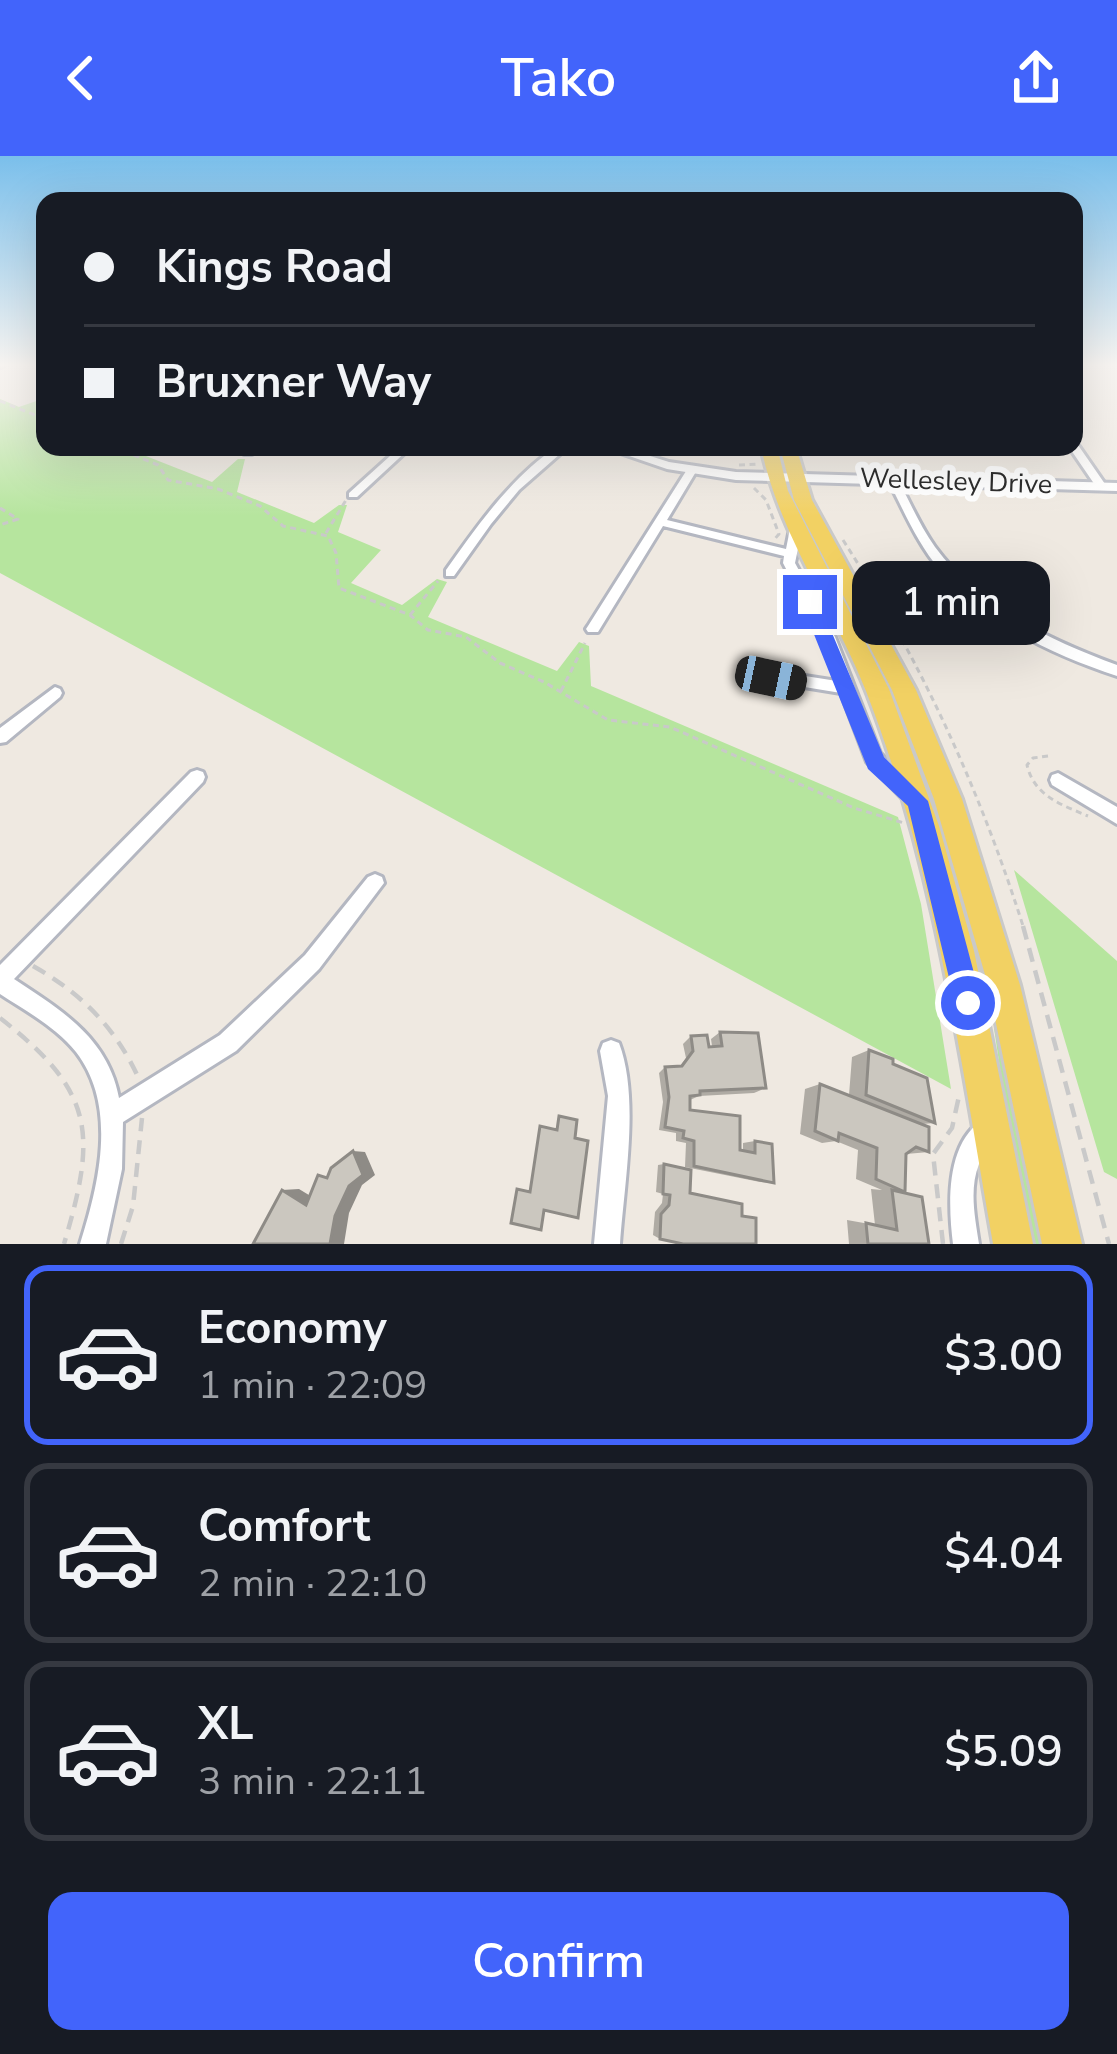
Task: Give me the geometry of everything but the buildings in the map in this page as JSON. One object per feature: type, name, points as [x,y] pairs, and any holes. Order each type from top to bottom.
[{"type":"main road","points":[[778,466],[786,543],[877,688],[919,810],[958,951],[1013,1244]]},
{"type":"main road","points":[[778,466],[817,527],[904,690],[919,810],[1004,985],[1061,1244]]},
{"type":"street","points":[[353,495],[396,456]]},
{"type":"street","points":[[450,573],[495,512],[550,456]]},
{"type":"street","name":"Wellesley Drive","points":[[650,456],[713,473],[778,466],[893,479],[1109,486]]},
{"type":"street","points":[[1082,456],[1109,486]]},
{"type":"street","points":[[592,629],[692,470]]},
{"type":"street","points":[[893,479],[930,549],[955,578],[1042,638],[1117,671]]},
{"type":"street","points":[[659,522],[786,543],[876,763],[919,810]]},
{"type":"street","points":[[754,674],[848,688]]},
{"type":"street","points":[[0,737],[55,692]]},
{"type":"street","points":[[93,1244],[107,1187],[110,1117],[103,1081],[83,1044],[0,981],[197,778]]},
{"type":"street","points":[[1058,780],[1117,816]]},
{"type":"street","points":[[110,1117],[228,1043],[312,962],[375,883]]},
{"type":"street","points":[[608,1244],[619,1096],[611,1051]]},
{"type":"street","points":[[966,1244],[960,1204],[962,1175],[980,1138],[993,1126]]},
{"type":"path","points":[[137,456],[158,464],[169,480],[218,489],[260,506],[283,526],[325,534],[334,543],[339,588],[412,612],[428,630],[466,638],[500,663],[608,720],[670,727],[854,808],[919,810],[909,835]]},
{"type":"path","points":[[745,484],[766,500],[778,534],[772,539],[786,543]]},
{"type":"path","points":[[325,534],[353,495]]},
{"type":"path","points":[[0,508],[19,519],[0,525]]},
{"type":"path","points":[[412,612],[450,573]]},
{"type":"path","points":[[560,692],[585,644]]},
{"type":"path","points":[[0,1018],[51,1057],[68,1077],[82,1113],[82,1174],[64,1244]]},
{"type":"path","points":[[943,1244],[933,1154],[952,1128],[960,1087]]},
{"type":"green space","points":[[0,415],[36,415],[36,456],[146,456],[212,482],[238,459],[245,459],[237,492],[314,523],[339,505],[347,505],[338,532],[381,550],[351,583],[402,605],[437,579],[447,582],[428,617],[557,671],[579,642],[589,646],[591,686],[898,817],[921,904],[951,1089],[0,573]]},
{"type":"green space","points":[[1014,870],[1117,961],[1117,1179],[1104,1172]]},
{"type":"green space","points":[[994,1028],[1004,1030],[1049,1244],[1026,1244]]},
{"type":"route","points":[[810,602],[876,763],[917,801],[968,1003]]}]
